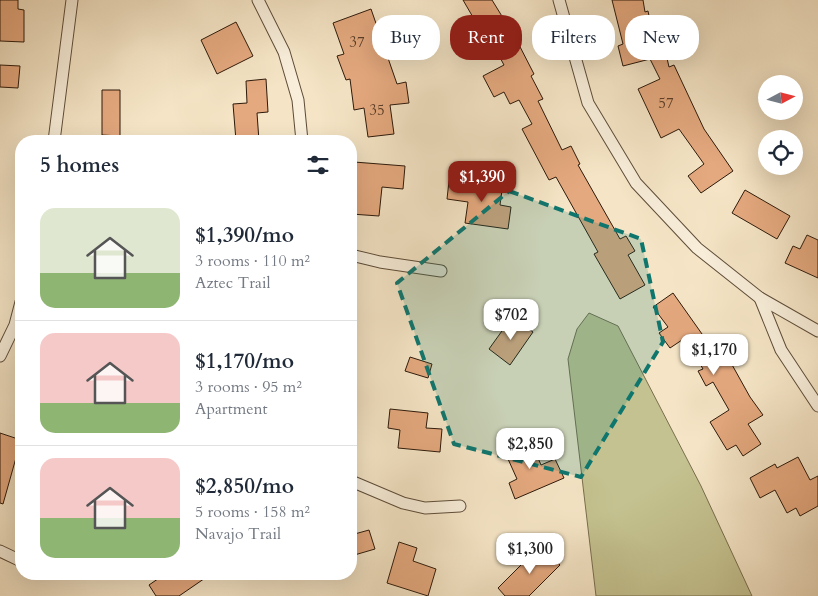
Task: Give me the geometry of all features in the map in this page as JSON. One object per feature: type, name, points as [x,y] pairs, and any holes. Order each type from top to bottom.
[{"type":"street","points":[[55,135],[72,0]]},
{"type":"street","points":[[258,0],[284,52],[298,100],[301,135]]},
{"type":"street","points":[[560,0],[588,103],[636,183],[697,248],[760,298],[818,331]]},
{"type":"street","points":[[357,256],[380,262],[441,271]]},
{"type":"street","points":[[760,298],[782,350],[818,406]]},
{"type":"street","points":[[0,356],[15,325]]},
{"type":"street","points":[[357,484],[404,504],[425,508],[460,506]]},
{"type":"street","points":[[0,551],[15,558]]},
{"type":"highlighted area","points":[[509,191],[641,239],[663,342],[581,477],[454,444],[397,283]]},
{"type":"shaded area","points":[[589,313],[618,326],[701,486],[752,596],[596,596],[568,359],[577,329]]},
{"type":"building","points":[[0,0],[18,0],[18,9],[24,10],[24,42],[0,41]]},
{"type":"building","points":[[463,0],[492,0],[501,15],[472,15]]},
{"type":"building","points":[[612,0],[643,0],[645,12],[648,11],[649,15],[625,15],[625,60],[646,60],[623,66],[618,46],[623,44]]},
{"type":"building","points":[[371,9],[373,15],[372,60],[389,60],[397,84],[406,82],[409,103],[390,105],[394,134],[368,137],[364,108],[354,110],[350,79],[346,80],[337,56],[344,54],[333,23]]},
{"type":"building","points":[[236,22],[253,56],[217,74],[201,40]]},
{"type":"building","points":[[522,51],[534,74],[531,76],[543,99],[538,101],[562,150],[571,146],[580,164],[578,165],[620,239],[626,236],[635,251],[628,255],[645,285],[620,299],[594,254],[598,252],[556,177],[549,180],[522,129],[532,124],[519,100],[510,104],[504,92],[494,97],[483,76],[504,65],[501,60],[522,60]]},
{"type":"building","points":[[650,60],[667,60],[669,67],[674,65],[704,129],[733,171],[701,193],[688,176],[704,164],[679,129],[661,138],[638,89],[660,79]]},
{"type":"building","points":[[0,65],[20,66],[18,88],[0,87]]},
{"type":"building","points":[[266,79],[268,112],[257,113],[259,135],[236,135],[233,104],[247,103],[246,81]]},
{"type":"building","points":[[102,90],[120,90],[120,135],[102,135]]},
{"type":"building","points":[[357,162],[405,166],[403,189],[382,187],[379,216],[357,214]]},
{"type":"building","points":[[479,180],[503,183],[500,205],[511,207],[508,229],[465,223],[468,202],[447,199],[449,181],[478,185]]},
{"type":"building","points":[[745,190],[790,216],[777,239],[732,213]]},
{"type":"building","points":[[807,235],[818,240],[818,278],[785,263],[793,246],[800,249]]},
{"type":"building","points":[[673,293],[707,341],[716,336],[750,397],[763,415],[748,424],[761,444],[743,456],[736,445],[727,450],[710,422],[729,410],[713,382],[706,386],[698,371],[703,369],[685,338],[670,348],[659,333],[668,327],[653,307]]},
{"type":"building","points":[[512,317],[533,332],[510,365],[489,349]]},
{"type":"building","points":[[410,357],[432,364],[428,378],[405,371]]},
{"type":"building","points":[[390,409],[428,413],[426,428],[442,429],[440,452],[398,448],[400,430],[388,428]]},
{"type":"building","points":[[0,433],[15,438],[15,461],[3,504],[0,503]]},
{"type":"building","points":[[530,439],[541,465],[555,459],[564,478],[515,499],[509,483],[517,479],[504,450]]},
{"type":"building","points":[[798,457],[810,480],[818,476],[818,506],[800,516],[796,508],[787,513],[775,490],[760,498],[750,478],[775,464],[777,468]]},
{"type":"building","points":[[369,530],[375,549],[357,554],[357,533]]},
{"type":"building","points":[[399,542],[417,548],[413,561],[436,569],[428,596],[387,583]]},
{"type":"building","points":[[540,546],[560,565],[529,596],[505,596],[498,588]]},
{"type":"building","points":[[156,580],[202,580],[179,596],[156,596],[149,585]]}]
